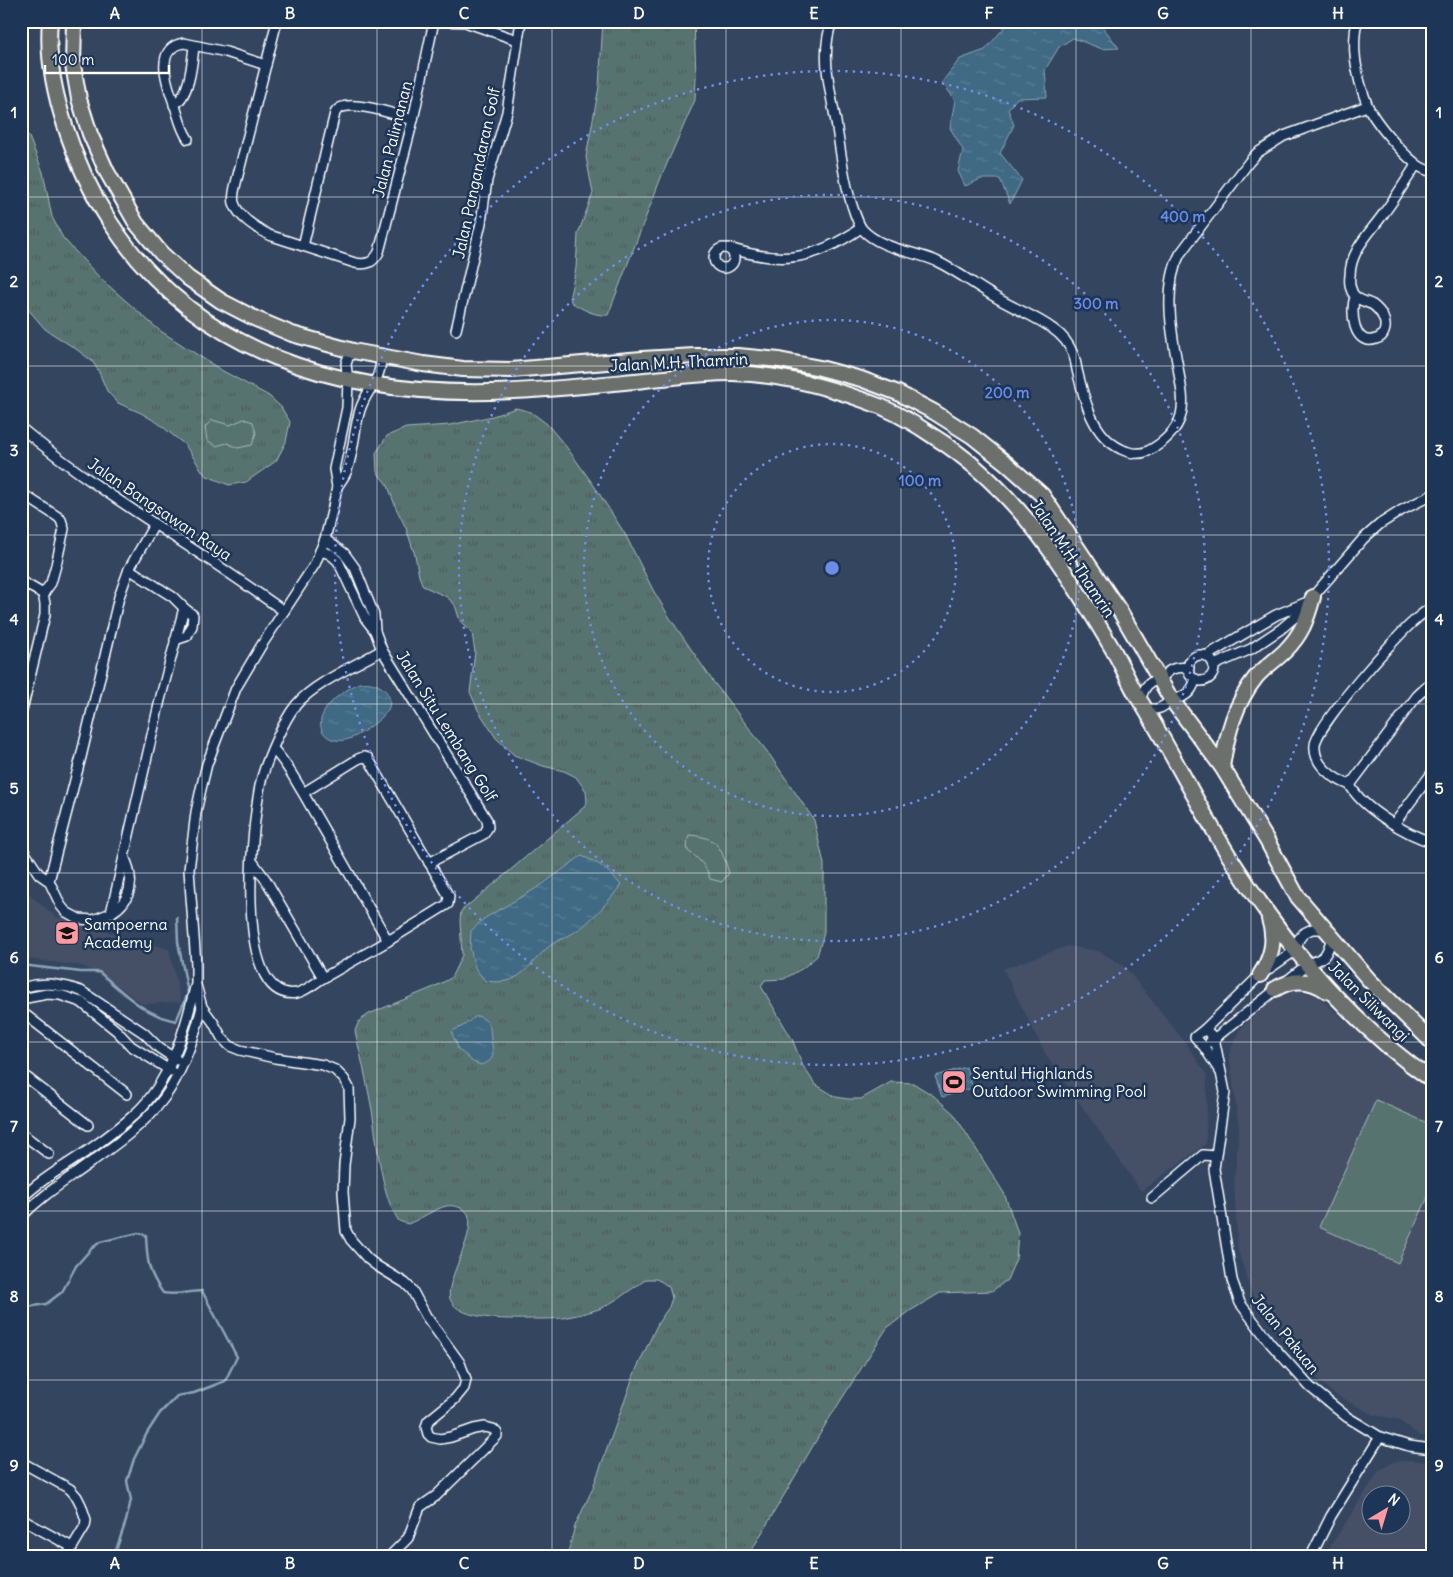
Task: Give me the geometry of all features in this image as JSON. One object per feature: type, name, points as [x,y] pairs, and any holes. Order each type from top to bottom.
[{"type":"main road","name":"Jalan M.H. Thamrin","points":[[50,21],[51,68],[70,140],[86,178],[103,211],[123,241],[140,264],[173,295],[201,317],[226,334],[283,361],[348,380],[374,384],[428,390],[489,392],[558,388],[694,375],[730,373],[765,376],[806,383],[847,394],[888,410],[949,446],[984,474],[1014,503],[1048,546],[1114,651],[1200,808],[1229,856],[1263,907],[1296,950]]},
{"type":"main road","name":"Jalan M.H. Thamrin","points":[[74,21],[73,65],[79,98],[90,134],[107,172],[136,223],[161,254],[188,278],[220,301],[256,320],[292,334],[353,351],[463,369],[511,370],[695,356],[738,356],[779,360],[820,368],[860,379],[898,394],[934,412],[972,436],[1042,495],[1121,613],[1172,700],[1222,767],[1266,839],[1297,896],[1328,933]]},
{"type":"main road","points":[[1222,767],[1228,732],[1236,710],[1245,693],[1257,677],[1296,640],[1304,626],[1309,600]]},
{"type":"main road","points":[[1260,975],[1268,963],[1272,949],[1273,934],[1270,920],[1263,907]]},
{"type":"main road","name":"Jalan Siliwangi","points":[[1328,933],[1370,981],[1432,1042]]},
{"type":"main road","points":[[1296,950],[1308,964]]},
{"type":"main road","name":"Jalan Siliwangi","points":[[1308,964],[1334,995],[1393,1051],[1432,1080]]},
{"type":"main road","points":[[1275,989],[1283,984],[1301,981],[1319,985],[1334,995]]},
{"type":"street","points":[[277,21],[237,180],[234,202],[239,213],[258,229],[269,236],[303,246],[334,113],[339,108],[348,106],[371,108],[412,120]]},
{"type":"street","points":[[433,21],[472,22],[518,40]]},
{"type":"street","name":"Jalan Palimanan","points":[[303,246],[365,264],[372,262],[379,252],[412,120],[433,21]]},
{"type":"street","name":"Jalan Pangandaran Golf","points":[[456,330],[482,223],[487,180],[507,112],[521,21]]},
{"type":"street","points":[[832,21],[826,53],[831,95],[845,180],[861,228],[886,244],[935,261],[954,270],[992,295],[1028,312],[1057,331],[1074,354],[1081,384],[1096,429],[1105,439],[1131,454],[1146,452],[1159,443],[1173,431],[1180,417],[1183,401],[1174,347],[1171,299],[1171,280],[1174,266],[1180,254],[1257,153],[1284,136],[1368,106]]},
{"type":"street","points":[[1357,21],[1354,49],[1361,84],[1368,106],[1397,145],[1416,165],[1432,172]]},
{"type":"street","points":[[188,139],[183,131],[167,84],[164,63],[170,50],[177,44],[184,43],[226,52],[266,65]]},
{"type":"street","points":[[174,105],[182,99],[189,80],[194,46]]},
{"type":"street","points":[[1356,297],[1353,304],[1352,317],[1357,332],[1366,339],[1371,340],[1383,335],[1385,330],[1384,318],[1373,306],[1356,297],[1350,286],[1349,277],[1354,257],[1362,242],[1416,165]]},
{"type":"street","points":[[729,248],[743,253],[770,258],[796,257],[815,253],[832,246],[861,228]]},
{"type":"street","points":[[337,487],[334,469],[347,408],[348,380],[346,364],[353,351]]},
{"type":"street","points":[[21,1199],[136,1113],[152,1094],[173,1058],[187,1023],[196,985],[189,870],[196,812],[207,764],[236,688],[315,564],[325,539],[337,487],[347,471],[360,410],[380,372],[381,357]]},
{"type":"street","name":"Jalan Bangsawan Raya","points":[[21,428],[77,472],[284,611]]},
{"type":"street","points":[[21,493],[58,517],[64,529],[51,583],[43,594],[45,615],[21,714]]},
{"type":"street","points":[[1214,665],[1245,651],[1282,629],[1295,617],[1363,539],[1380,524],[1402,510],[1432,496]]},
{"type":"street","points":[[50,881],[115,611],[129,569],[154,525]]},
{"type":"street","name":"Jalan Situ Lembang Golf","points":[[325,539],[344,553],[355,568],[374,615],[375,631],[382,650],[479,806],[488,824],[484,834],[429,863]]},
{"type":"street","name":"Jalan Situ Lembang Golf","points":[[320,551],[330,554],[338,561],[365,618],[375,631]]},
{"type":"street","points":[[111,913],[184,608],[173,596],[129,569]]},
{"type":"street","points":[[21,581],[43,594]]},
{"type":"street","points":[[349,586],[360,582]]},
{"type":"street","points":[[1206,656],[1276,615],[1309,600]]},
{"type":"street","points":[[1432,607],[1413,621],[1376,660],[1339,705],[1317,737],[1314,748],[1320,763],[1329,774],[1350,786],[1355,795],[1365,804],[1394,824],[1424,840],[1432,842]]},
{"type":"street","points":[[1237,638],[1245,651]]},
{"type":"street","points":[[302,793],[358,759],[368,758],[449,896],[448,904],[388,941],[296,993],[277,989],[266,979],[260,963],[252,924],[250,896],[252,861],[257,802],[263,776],[288,716],[302,698],[314,689],[382,650]]},
{"type":"street","points":[[1198,655],[1206,656],[1212,661],[1214,669],[1211,676],[1204,680],[1196,680],[1190,673],[1189,664],[1198,655]]},
{"type":"street","points":[[1189,668],[1171,669],[1160,681],[1154,680],[1148,683],[1143,692],[1143,704],[1152,710],[1163,708],[1172,700],[1188,694],[1196,680]]},
{"type":"street","points":[[1350,786],[1417,696],[1432,682]]},
{"type":"street","points":[[273,749],[285,764],[388,941]]},
{"type":"street","points":[[1394,824],[1432,773]]},
{"type":"street","points":[[21,847],[39,874],[50,881],[61,906],[66,912],[79,920],[93,920],[111,913],[120,906],[129,892],[130,873],[124,856]]},
{"type":"street","points":[[252,861],[266,880],[323,978]]},
{"type":"street","points":[[1204,1047],[1308,964],[1322,959],[1328,953],[1328,933],[1312,929],[1304,932],[1299,939],[1296,950],[1260,975],[1195,1037],[1204,1047],[1222,1075]]},
{"type":"street","points":[[21,988],[50,984],[75,989],[88,995],[144,1033],[159,1048],[182,1064]]},
{"type":"street","points":[[196,985],[202,1007],[222,1038],[230,1046],[275,1058],[324,1065],[334,1070],[344,1079],[349,1088],[350,1118],[344,1165],[343,1192],[346,1232],[368,1259],[405,1282],[412,1290],[426,1316],[460,1362],[466,1378],[464,1388],[455,1399],[428,1421],[426,1427],[428,1434],[431,1437],[440,1439],[485,1427],[493,1429],[497,1434],[436,1496],[420,1507],[408,1538],[390,1556]]},
{"type":"street","points":[[21,1000],[47,994],[73,999],[86,1006],[117,1031],[131,1046],[178,1075]]},
{"type":"street","points":[[21,1217],[51,1191],[101,1155],[149,1116],[164,1098],[178,1075],[196,1029],[202,1007]]},
{"type":"street","points":[[24,1017],[127,1094]]},
{"type":"street","points":[[117,1031],[124,1021]]},
{"type":"street","points":[[1205,1029],[1214,1038]]},
{"type":"street","name":"Jalan Pakuan","points":[[1214,1038],[1225,1092],[1214,1169],[1232,1280],[1240,1303],[1270,1343],[1310,1388],[1347,1417],[1380,1437],[1409,1446],[1432,1449]]},
{"type":"street","points":[[151,1058],[159,1048]]},
{"type":"street","points":[[21,1074],[88,1125]]},
{"type":"street","points":[[21,1133],[49,1154]]},
{"type":"street","points":[[1152,1198],[1203,1155],[1215,1156]]},
{"type":"street","points":[[1311,1556],[1331,1516],[1380,1437]]},
{"type":"street","points":[[21,1462],[70,1489],[77,1496],[86,1520],[85,1526],[67,1556]]},
{"type":"street","points":[[21,1519],[72,1547]]},
{"type":"shaded area","name":"Sampoerna Academy","points":[[21,887],[56,917],[169,949],[181,1002],[142,1004],[113,982],[82,966],[28,959],[21,960]]},
{"type":"shaded area","points":[[1067,946],[1099,951],[1125,967],[1185,1042],[1207,1075],[1206,1144],[1141,1191],[1046,1055],[1003,969]]},
{"type":"shaded area","points":[[1295,990],[1316,995],[1371,1043],[1432,1089],[1432,1436],[1420,1436],[1397,1419],[1373,1415],[1331,1392],[1291,1352],[1252,1294],[1238,1251],[1234,1184],[1239,1127],[1229,1054],[1239,1030],[1272,999]]},
{"type":"shaded area","points":[[1411,1460],[1432,1462],[1432,1556],[1324,1556],[1360,1500],[1360,1534],[1410,1534],[1410,1484],[1371,1484],[1379,1471],[1393,1462]]},
{"type":"green space","points":[[603,21],[694,21],[696,76],[695,100],[662,175],[608,315],[593,313],[584,309],[571,302],[570,295],[576,268],[578,234],[593,193],[586,157],[599,87]]},
{"type":"green space","points":[[21,128],[29,137],[43,172],[52,217],[63,238],[100,278],[159,330],[221,370],[269,396],[281,407],[290,422],[286,442],[276,461],[246,482],[229,485],[205,475],[185,445],[158,423],[118,403],[107,391],[92,361],[45,329],[21,301]]},
{"type":"green space","points":[[516,408],[531,412],[547,424],[568,449],[625,534],[653,590],[670,618],[712,680],[769,754],[814,820],[824,864],[824,933],[817,956],[803,968],[784,979],[765,980],[761,986],[792,1039],[803,1066],[815,1084],[836,1097],[861,1099],[891,1082],[913,1083],[934,1096],[954,1114],[1004,1193],[1018,1233],[1016,1259],[1007,1280],[992,1291],[940,1293],[910,1311],[887,1328],[827,1422],[753,1548],[746,1556],[567,1556],[575,1526],[592,1490],[635,1372],[658,1323],[669,1307],[672,1298],[669,1287],[656,1279],[647,1279],[604,1307],[562,1318],[502,1319],[488,1318],[464,1312],[455,1306],[450,1299],[450,1290],[468,1236],[470,1224],[468,1214],[461,1208],[448,1206],[437,1209],[408,1224],[399,1221],[393,1211],[384,1184],[372,1110],[355,1031],[359,1021],[369,1014],[451,978],[462,955],[461,911],[583,808],[587,801],[586,791],[576,777],[564,771],[543,766],[514,755],[496,738],[478,710],[470,692],[475,652],[472,633],[460,621],[455,605],[447,597],[423,586],[406,528],[388,486],[377,472],[376,453],[387,436],[406,428],[450,425],[493,416]]},
{"type":"green space","points":[[244,419],[253,422],[256,433],[252,445],[238,448],[227,443],[216,446],[207,440],[205,427],[212,420],[230,425]]},
{"type":"green space","points":[[689,835],[706,838],[717,845],[729,873],[722,882],[710,879],[702,863],[688,851]]},
{"type":"green space","points":[[1376,1100],[1432,1125],[1432,1188],[1398,1263],[1319,1227]]},
{"type":"water","points":[[1002,21],[1098,21],[1119,48],[1102,49],[1073,38],[1059,47],[1045,70],[1047,97],[1017,98],[1008,109],[1014,125],[1000,153],[1022,180],[1010,204],[1000,179],[981,179],[965,186],[958,171],[963,150],[950,128],[955,100],[942,82],[960,59],[985,50],[1004,28]]},
{"type":"water","points":[[359,683],[375,684],[384,690],[389,698],[389,708],[379,720],[363,732],[349,739],[336,740],[330,738],[322,730],[321,719],[324,712],[335,699]]},
{"type":"water","points":[[581,856],[598,864],[621,885],[600,911],[587,923],[549,946],[519,975],[511,980],[485,981],[475,968],[470,948],[471,931],[485,918],[540,886]]},
{"type":"water","points":[[478,1016],[489,1025],[493,1052],[490,1061],[481,1065],[473,1062],[458,1049],[452,1032]]},
{"type":"water","name":"Sentul Highlands Outdoor Swimming Pool","points":[[966,1067],[973,1088],[942,1097],[935,1076]]},
{"type":"waterway","points":[[21,965],[81,972],[99,972],[143,1008],[164,1018],[176,1021],[188,993],[178,942],[177,918]]},
{"type":"waterway","points":[[21,1308],[46,1304],[62,1292],[76,1266],[100,1242],[138,1233],[146,1235],[149,1266],[154,1279],[163,1293],[174,1294],[202,1291],[237,1357],[225,1381],[194,1393],[177,1396],[160,1413],[147,1433],[134,1459],[127,1481],[131,1500],[114,1556]]},
{"type":"place","name":"Sampoerna Academy","points":[[67,933]]},
{"type":"place","name":"Sentul Highlands Outdoor Swimming Pool","points":[[954,1082]]}]
